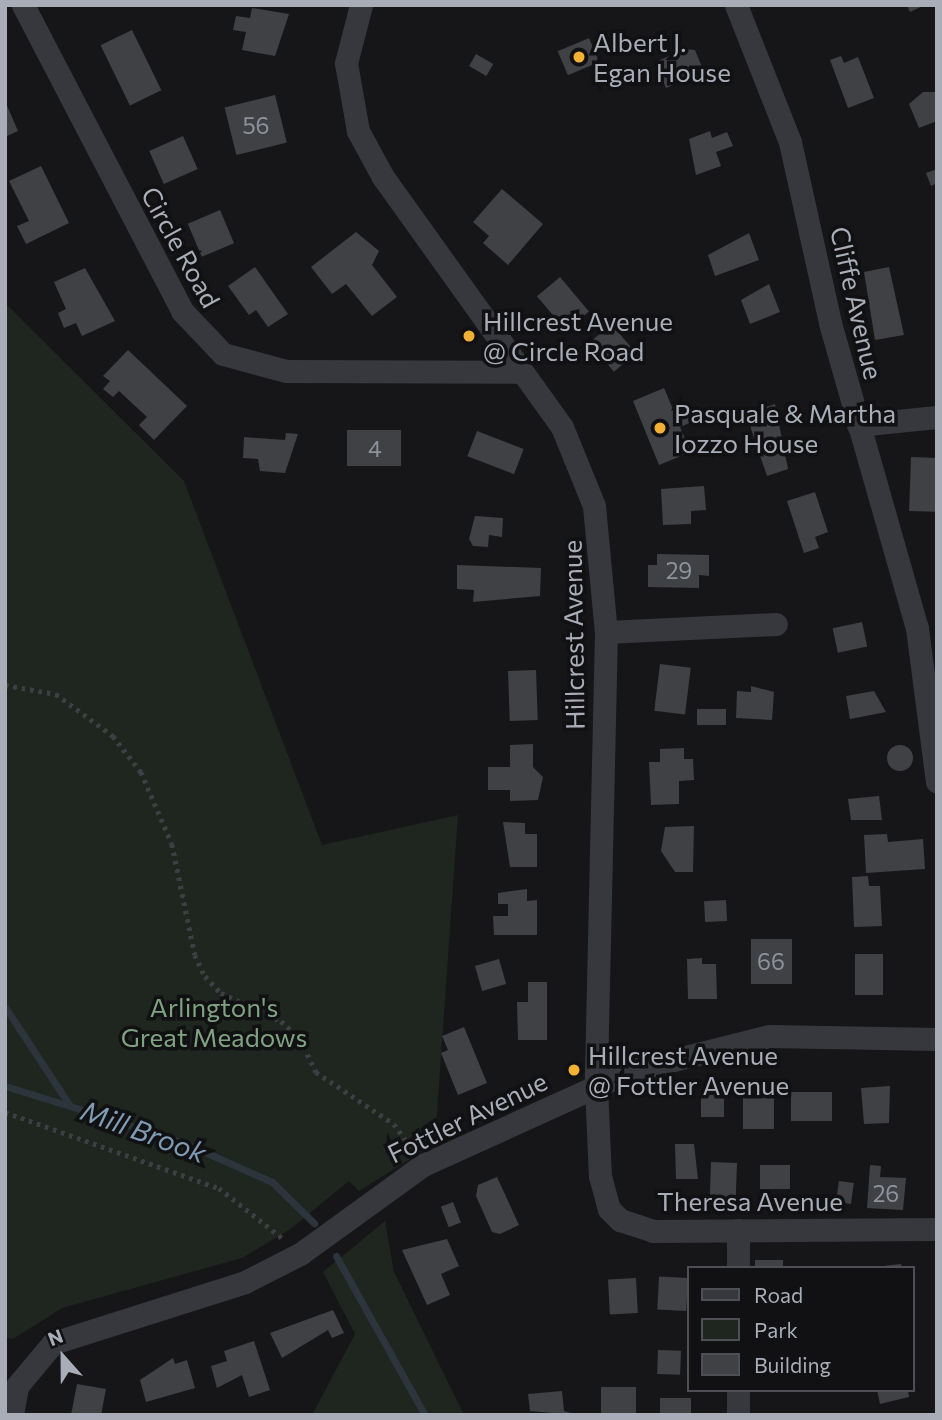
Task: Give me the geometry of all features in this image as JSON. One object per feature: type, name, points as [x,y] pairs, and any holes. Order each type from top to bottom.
[{"type":"street","name":"Circle Road","points":[[23,5],[161,275],[194,329],[216,348],[262,369],[518,372]]},
{"type":"street","name":"Hillcrest Avenue","points":[[361,5],[346,63],[358,131],[383,177],[518,372],[562,427],[586,477],[600,537],[606,632],[596,1086]]},
{"type":"street","name":"Cliffe Avenue","points":[[736,5],[790,142],[858,425],[927,628],[937,782]]},
{"type":"street","points":[[858,425],[937,417]]},
{"type":"street","points":[[606,632],[776,624]]},
{"type":"street","name":"Fottler Avenue","points":[[12,1415],[17,1386],[53,1343],[245,1282],[300,1254],[423,1165],[596,1086],[699,1049],[769,1037],[937,1039]]},
{"type":"street","name":"Theresa Avenue","points":[[596,1086],[600,1176],[620,1220],[653,1231],[937,1229]]},
{"type":"street","points":[[738,1230],[738,1266]]},
{"type":"street","points":[[738,1392],[738,1415]]},
{"type":"path","points":[[5,685],[56,694],[113,736],[141,772],[172,845],[195,955],[205,976],[220,993],[281,1021],[300,1040],[316,1072],[394,1124],[423,1165]]},
{"type":"path","points":[[5,1112],[219,1188],[300,1254]]},
{"type":"green space","name":"Arlington's Great Meadows","points":[[5,303],[184,481],[322,845],[458,815],[436,1127],[441,1140],[359,1191],[349,1181],[289,1230],[242,1258],[62,1308],[13,1339],[5,1338]]},
{"type":"green space","points":[[385,1221],[394,1272],[464,1415],[312,1415],[355,1334],[323,1272]]},
{"type":"building","points":[[907,5],[925,5],[910,12]]},
{"type":"building","points":[[252,8],[289,14],[275,56],[242,50],[246,32],[233,30],[236,16],[250,18]]},
{"type":"building","points":[[132,30],[161,90],[130,106],[101,45]]},
{"type":"building","name":"Albert J. Egan House","points":[[589,38],[599,62],[568,75],[558,51]]},
{"type":"building","points":[[686,49],[695,50],[704,72],[666,88],[655,62]]},
{"type":"building","points":[[476,54],[493,64],[486,76],[469,66]]},
{"type":"building","points":[[841,56],[844,63],[858,57],[874,98],[848,108],[830,60]]},
{"type":"building","points":[[923,92],[937,92],[937,121],[919,128],[909,104]]},
{"type":"building","points":[[275,95],[287,143],[236,155],[225,108]]},
{"type":"building","points":[[5,101],[18,131],[5,137]]},
{"type":"building","points":[[710,131],[712,138],[727,132],[733,146],[716,152],[721,166],[696,175],[689,139]]},
{"type":"building","points":[[183,136],[198,169],[164,184],[149,151]]},
{"type":"building","points":[[41,166],[69,223],[26,244],[17,226],[29,221],[9,181]]},
{"type":"building","points":[[937,169],[937,183],[931,186],[926,173]]},
{"type":"building","points":[[502,189],[543,224],[508,265],[483,243],[489,236],[473,222]]},
{"type":"building","points":[[220,210],[234,243],[202,257],[188,224]]},
{"type":"building","points":[[356,232],[379,251],[372,265],[397,297],[372,316],[346,284],[332,294],[311,267]]},
{"type":"building","points":[[749,233],[759,260],[715,276],[708,255]]},
{"type":"building","points":[[255,267],[288,314],[268,327],[256,310],[249,315],[228,286]]},
{"type":"building","points":[[889,267],[904,335],[875,340],[864,272]]},
{"type":"building","points":[[85,268],[115,321],[82,336],[76,323],[64,328],[58,313],[66,309],[54,282]]},
{"type":"building","points":[[560,277],[589,311],[566,331],[537,296]]},
{"type":"building","points":[[769,284],[780,312],[750,324],[741,300]]},
{"type":"building","points":[[611,324],[636,353],[614,372],[589,343]]},
{"type":"building","points":[[128,350],[187,406],[154,440],[139,425],[147,417],[119,391],[113,397],[103,389],[110,381],[103,376]]},
{"type":"building","name":"Pasquale & Martha Iozzo House","points":[[664,388],[675,414],[689,409],[694,421],[680,427],[691,452],[659,465],[633,401]]},
{"type":"building","points":[[775,404],[788,469],[767,476],[746,414]]},
{"type":"building","points":[[347,430],[401,430],[401,466],[347,466]]},
{"type":"building","points":[[477,431],[524,449],[514,474],[467,456]]},
{"type":"building","points":[[286,433],[298,434],[285,473],[260,471],[258,459],[243,458],[244,437],[285,440]]},
{"type":"building","points":[[911,457],[937,458],[935,512],[909,511]]},
{"type":"building","points":[[704,486],[706,510],[691,511],[691,524],[663,525],[661,489]]},
{"type":"building","points":[[815,492],[828,532],[815,537],[819,548],[804,553],[787,501]]},
{"type":"building","points":[[475,516],[503,518],[502,537],[489,535],[488,547],[473,546],[469,539]]},
{"type":"building","points":[[657,554],[709,555],[709,576],[699,575],[699,588],[648,587],[648,565],[657,565]]},
{"type":"building","points":[[457,565],[541,568],[540,596],[473,602],[474,590],[457,589]]},
{"type":"building","points":[[862,622],[867,646],[838,653],[833,628]]},
{"type":"building","points":[[660,664],[691,668],[685,714],[654,711]]},
{"type":"building","points":[[536,670],[538,720],[510,721],[508,671]]},
{"type":"building","points":[[751,686],[774,692],[772,720],[736,718],[737,691],[751,692]]},
{"type":"building","points":[[874,691],[886,712],[850,719],[846,696]]},
{"type":"building","points":[[697,709],[726,709],[726,725],[697,725]]},
{"type":"building","points":[[533,744],[533,767],[543,777],[538,800],[510,801],[510,790],[488,790],[488,767],[510,767],[510,745]]},
{"type":"building","points":[[900,745],[909,749],[913,758],[909,767],[900,771],[891,767],[887,758],[891,749]]},
{"type":"building","points":[[684,748],[684,759],[693,759],[694,780],[679,781],[679,804],[651,805],[649,762],[660,762],[660,749]]},
{"type":"building","points":[[879,796],[882,820],[851,820],[848,799]]},
{"type":"building","points":[[503,822],[525,823],[525,834],[537,834],[537,867],[510,867]]},
{"type":"building","points":[[694,826],[693,872],[675,872],[661,851],[665,827]]},
{"type":"building","points":[[887,834],[888,842],[923,839],[925,869],[866,873],[864,835]]},
{"type":"building","points":[[868,876],[869,886],[880,886],[882,926],[854,927],[852,877]]},
{"type":"building","points":[[527,889],[527,901],[537,900],[537,935],[494,935],[493,916],[508,916],[508,904],[498,904],[498,893]]},
{"type":"building","points":[[726,900],[727,921],[705,922],[704,901]]},
{"type":"building","points":[[751,939],[792,939],[792,984],[751,984]]},
{"type":"building","points":[[855,954],[883,954],[883,995],[855,995]]},
{"type":"building","points":[[702,958],[702,964],[716,964],[717,999],[688,999],[687,959]]},
{"type":"building","points":[[499,959],[506,984],[482,991],[475,966]]},
{"type":"building","points":[[528,982],[547,982],[547,1040],[518,1040],[517,1002],[528,1002]]},
{"type":"building","points":[[464,1027],[487,1083],[458,1095],[441,1053],[448,1050],[442,1036]]},
{"type":"building","points":[[743,1082],[774,1082],[774,1129],[743,1129]]},
{"type":"building","points":[[890,1086],[889,1123],[864,1124],[861,1088]]},
{"type":"building","points":[[791,1092],[832,1092],[832,1121],[791,1121]]},
{"type":"building","points":[[701,1095],[724,1095],[724,1117],[701,1117]]},
{"type":"building","points":[[675,1144],[694,1144],[698,1179],[676,1179]]},
{"type":"building","points":[[711,1162],[737,1163],[736,1199],[710,1198]]},
{"type":"building","points":[[760,1165],[790,1165],[790,1189],[760,1189]]},
{"type":"building","points":[[870,1165],[881,1166],[880,1177],[906,1178],[903,1210],[867,1208]]},
{"type":"building","points":[[497,1177],[519,1225],[500,1234],[492,1232],[476,1196],[478,1185]]},
{"type":"building","points":[[839,1181],[854,1183],[851,1204],[836,1202]]},
{"type":"building","points":[[453,1202],[461,1223],[449,1227],[441,1207]]},
{"type":"building","points":[[447,1239],[459,1266],[441,1274],[450,1295],[427,1305],[402,1250]]},
{"type":"building","points":[[755,1260],[783,1260],[783,1266],[755,1266]]},
{"type":"building","points":[[659,1276],[687,1278],[686,1311],[657,1309]]},
{"type":"building","points":[[636,1278],[638,1313],[610,1314],[608,1279]]},
{"type":"building","points":[[333,1310],[344,1333],[332,1338],[328,1330],[282,1358],[270,1333]]},
{"type":"building","points":[[254,1341],[270,1390],[249,1397],[242,1375],[217,1388],[211,1366],[227,1361],[224,1351]]},
{"type":"building","points":[[658,1350],[681,1351],[680,1375],[657,1374]]},
{"type":"building","points":[[173,1358],[175,1364],[187,1360],[195,1388],[146,1402],[140,1380]]},
{"type":"building","points":[[77,1384],[106,1389],[101,1415],[71,1415]]},
{"type":"building","points":[[601,1387],[636,1387],[636,1414],[601,1414]]},
{"type":"building","points":[[562,1391],[564,1411],[577,1415],[530,1411],[528,1394]]},
{"type":"building","points":[[877,1392],[908,1392],[909,1397],[880,1404]]},
{"type":"building","points":[[660,1398],[691,1398],[691,1415],[660,1415]]},
{"type":"waterway","name":"Mill Brook","points":[[5,1007],[70,1106],[189,1145],[272,1182],[314,1223]]},
{"type":"waterway","points":[[5,1086],[70,1106]]},
{"type":"waterway","points":[[336,1256],[425,1415]]},
{"type":"place","name":"Albert J. Egan House","points":[[579,57]]},
{"type":"place","name":"Hillcrest Avenue @ Circle Road","points":[[469,336]]},
{"type":"place","name":"Pasquale & Martha Iozzo House","points":[[660,428]]},
{"type":"place","name":"Hillcrest Avenue @ Fottler Avenue","points":[[574,1070]]}]
